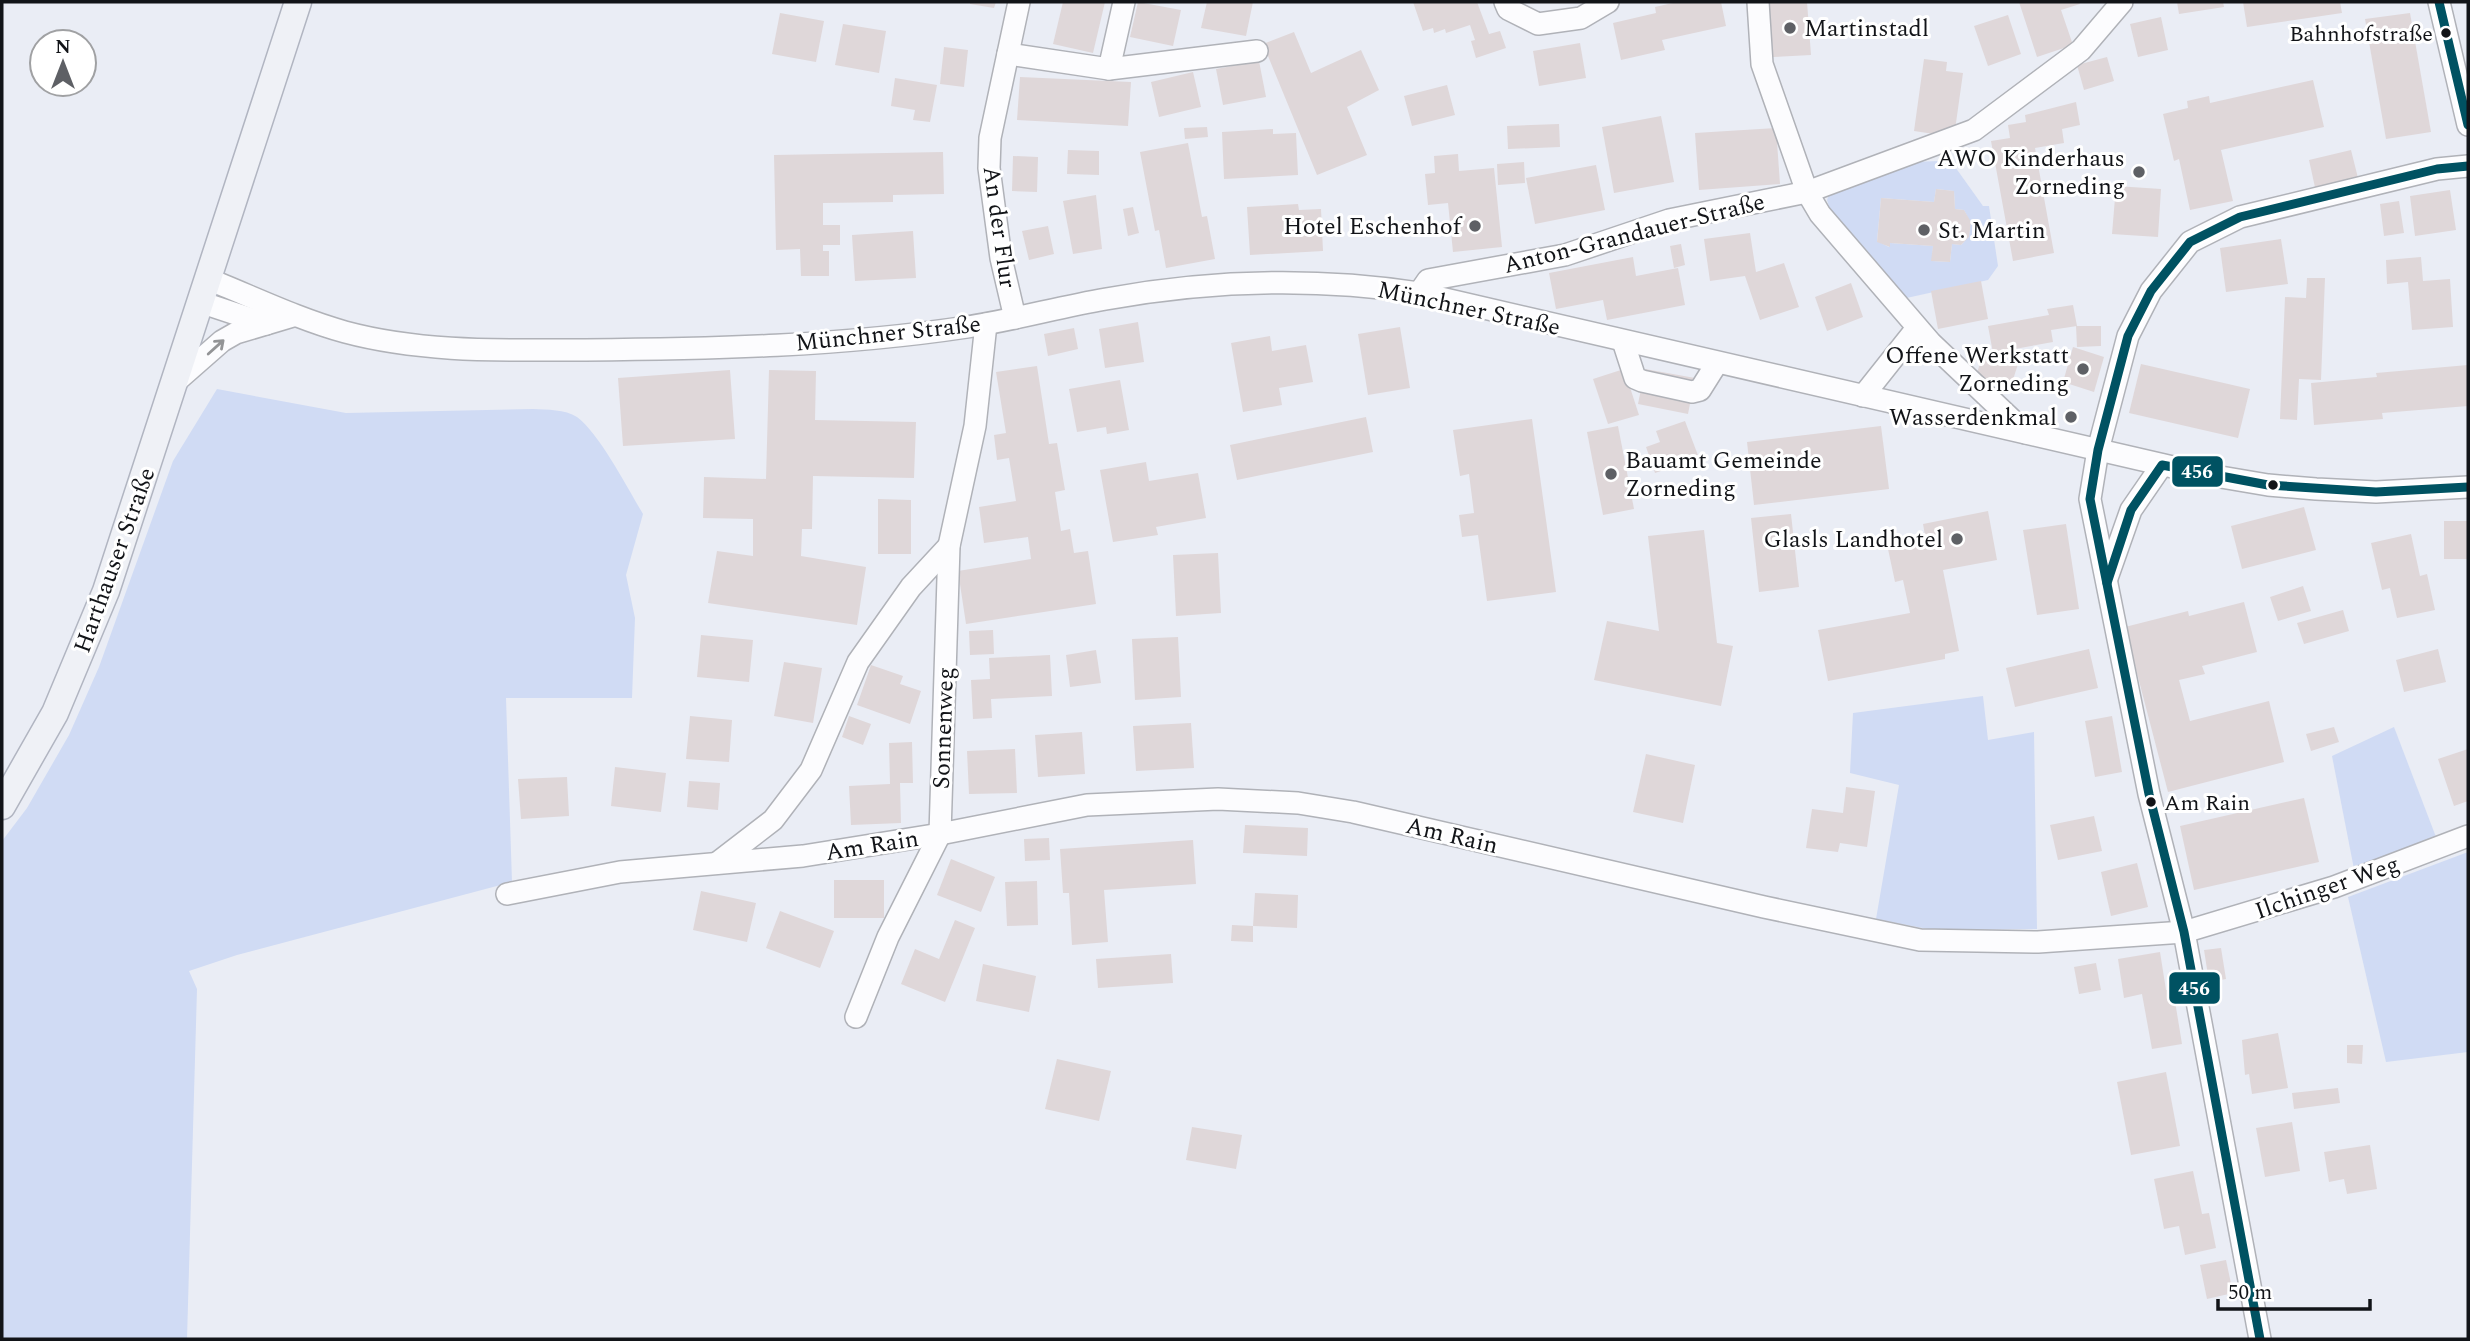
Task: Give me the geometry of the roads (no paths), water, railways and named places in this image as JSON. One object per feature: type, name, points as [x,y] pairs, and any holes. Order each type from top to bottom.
[{"type":"main road","name":"Harthauser Straße","points":[[2,806],[41,742],[76,667],[106,591],[298,2]]},
{"type":"street","name":"An der Flur","points":[[1015,318],[1001,258],[989,168],[990,138],[1019,2]]},
{"type":"street","points":[[1109,69],[1124,2]]},
{"type":"street","points":[[1506,2],[1508,9],[1538,24],[1581,18],[1608,2]]},
{"type":"street","points":[[1758,2],[1762,64],[1784,108],[1807,192],[1840,240],[1917,328],[2027,435]]},
{"type":"street","name":"Anton-Grandauer-Straße","points":[[1419,293],[1429,280],[1564,255],[1670,220],[1807,192],[1974,131],[2081,50],[2122,2]]},
{"type":"street","points":[[2439,2],[2468,125]]},
{"type":"street","points":[[1008,54],[1109,69],[1257,51]]},
{"type":"street","points":[[2260,1339],[2184,932],[2149,794],[2090,499],[2098,450],[2134,321],[2151,291],[2190,243],[2240,217],[2437,169],[2468,166]]},
{"type":"street","name":"Münchner Straße","points":[[204,290],[347,333],[401,343],[498,350],[741,346],[898,337],[986,324],[1106,299],[1226,283],[1318,282],[1419,293],[2027,435],[2268,485],[2376,492],[2468,487]]},
{"type":"street","points":[[204,290],[266,324]]},
{"type":"street","points":[[173,384],[222,341],[236,333],[293,316]]},
{"type":"street","points":[[507,894],[620,872],[717,863],[773,820],[811,771],[858,662],[911,587],[949,547],[975,426],[986,324]]},
{"type":"street","points":[[1863,396],[1917,328]]},
{"type":"street","points":[[1623,341],[1635,378],[1642,382],[1692,392],[1700,390],[1717,363]]},
{"type":"street","points":[[2107,581],[2131,510],[2162,465]]},
{"type":"street","name":"Sonnenweg","points":[[856,1017],[888,937],[940,834],[949,547]]},
{"type":"street","name":"Am Rain","points":[[717,863],[803,856],[940,834],[1087,805],[1162,800],[1298,803],[1353,812],[1764,907],[1920,940],[2038,942],[2184,932]]},
{"type":"street","name":"Ilchinger Weg","points":[[2184,932],[2334,887],[2468,836]]},
{"type":"place","name":"Martinstadl","points":[[1790,28]]},
{"type":"place","name":"Bahnhofstraße","points":[[2446,33]]},
{"type":"place","name":"AWO Kinderhaus Zorneding","points":[[2139,172]]},
{"type":"place","name":"Hotel Eschenhof","points":[[1475,226]]},
{"type":"place","name":"St. Martin","points":[[1924,230]]},
{"type":"place","name":"Offene Werkstatt Zorneding","points":[[2083,369]]},
{"type":"place","name":"Wasserdenkmal","points":[[2071,417]]},
{"type":"place","name":"Bauamt Gemeinde Zorneding","points":[[1611,474]]},
{"type":"place","name":"Glasls Landhotel","points":[[1957,539]]},
{"type":"place","name":"Am Rain","points":[[2151,802]]}]
